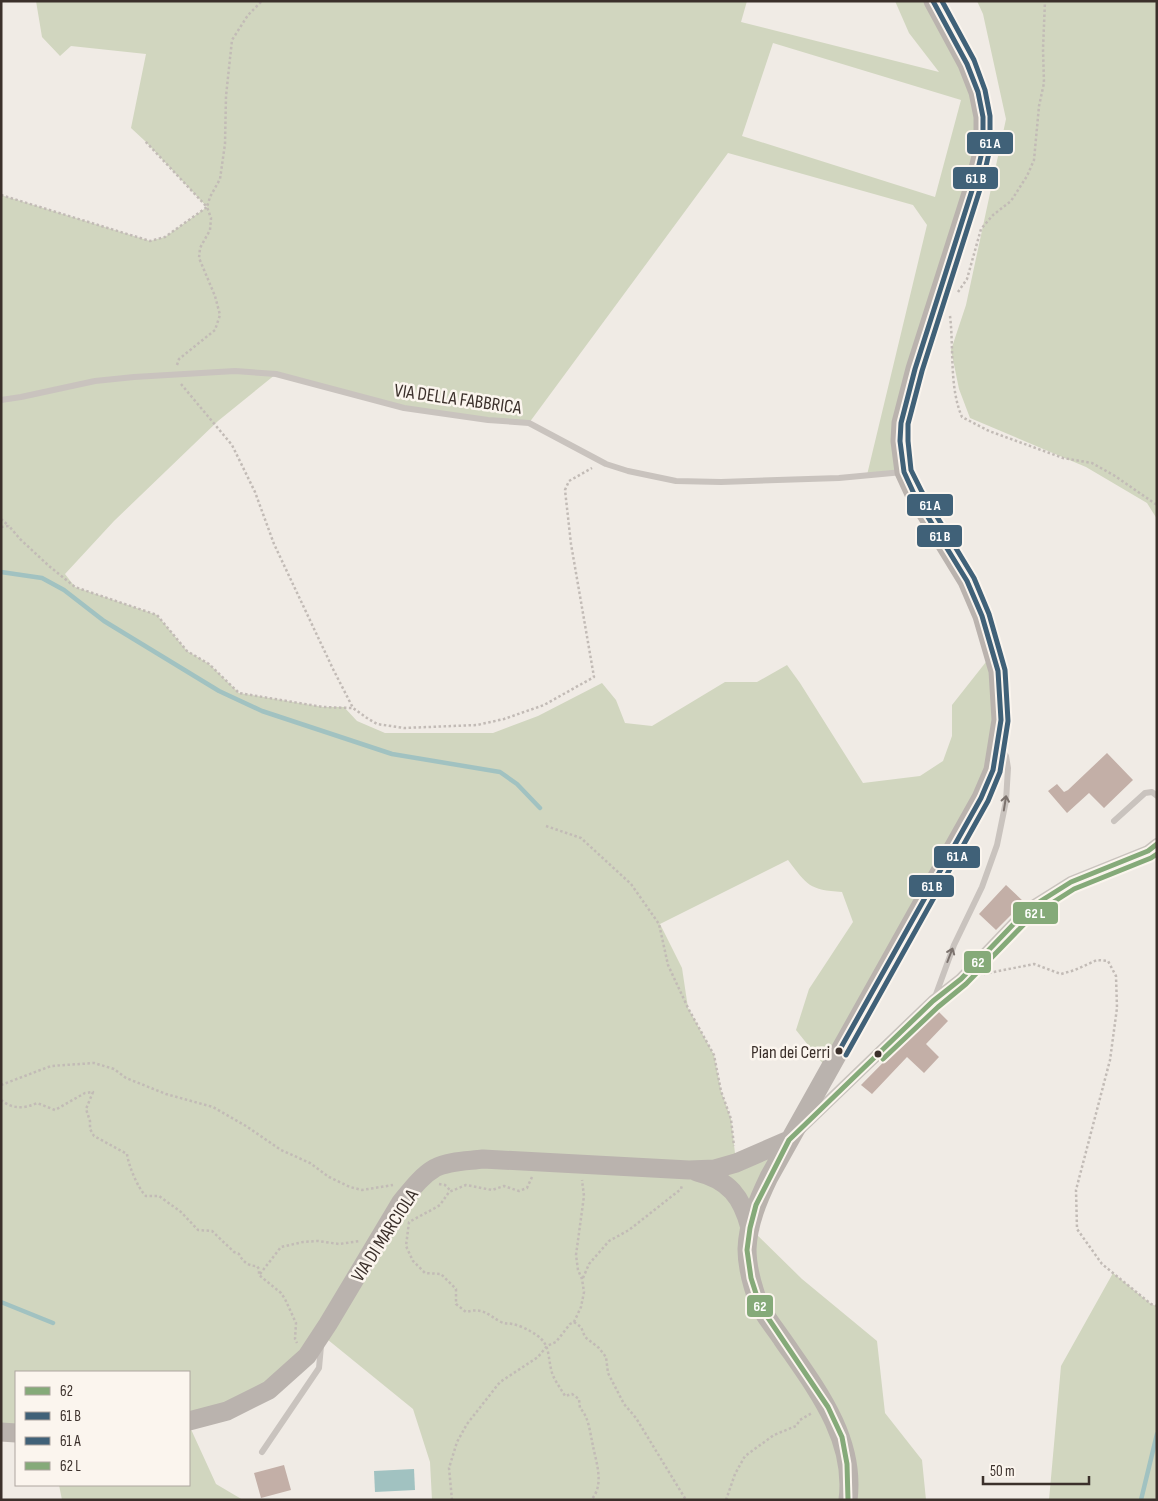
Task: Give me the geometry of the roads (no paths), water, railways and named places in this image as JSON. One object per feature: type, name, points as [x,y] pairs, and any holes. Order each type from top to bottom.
[{"type":"main road","points":[[848,1500],[847,1464],[842,1437],[828,1407],[760,1306],[751,1278],[747,1250],[756,1205],[789,1140],[981,798],[993,770],[998,744],[1001,720],[998,671],[982,616],[967,581],[915,496],[904,472],[900,441],[901,423],[915,369],[942,304],[982,148],[983,117],[978,92],[967,64],[933,1]]},
{"type":"main road","name":"VIA DI MARCIOLA","points":[[190,1420],[227,1410],[269,1390],[307,1356],[401,1202],[414,1186],[436,1168],[454,1163],[483,1159],[689,1170],[715,1169],[789,1140]]},
{"type":"main road","name":"VIA DI MARCIOLA","points":[[689,1170],[712,1176],[724,1183],[739,1199],[745,1210],[750,1228]]},
{"type":"main road","points":[[1,1432],[15,1433]]},
{"type":"street","points":[[789,1140],[933,1001],[960,979],[1028,909],[1071,882],[1148,851],[1157,844]]},
{"type":"lane","name":"VIA DELLA FABBRICA","points":[[1,400],[95,382],[173,374],[235,371],[276,374],[404,408],[488,420],[529,423],[606,464],[628,471],[676,481],[721,482],[839,478],[904,472]]},
{"type":"lane","points":[[933,1001],[954,945],[982,887],[997,845],[1006,800],[1008,768],[1006,756],[998,744]]},
{"type":"lane","points":[[1114,821],[1145,793],[1152,792],[1157,796]]},
{"type":"lane","points":[[262,1452],[319,1368],[322,1334]]},
{"type":"water","points":[[414,1469],[415,1490],[375,1492],[374,1471]]},
{"type":"waterway","points":[[1,572],[42,578],[64,590],[104,621],[219,691],[262,711],[392,754],[500,772],[517,784],[540,808]]},
{"type":"waterway","points":[[1,1302],[53,1323]]},
{"type":"waterway","points":[[1141,1500],[1157,1434]]},
{"type":"place","name":"Pian dei Cerri","points":[[839,1051]]}]
